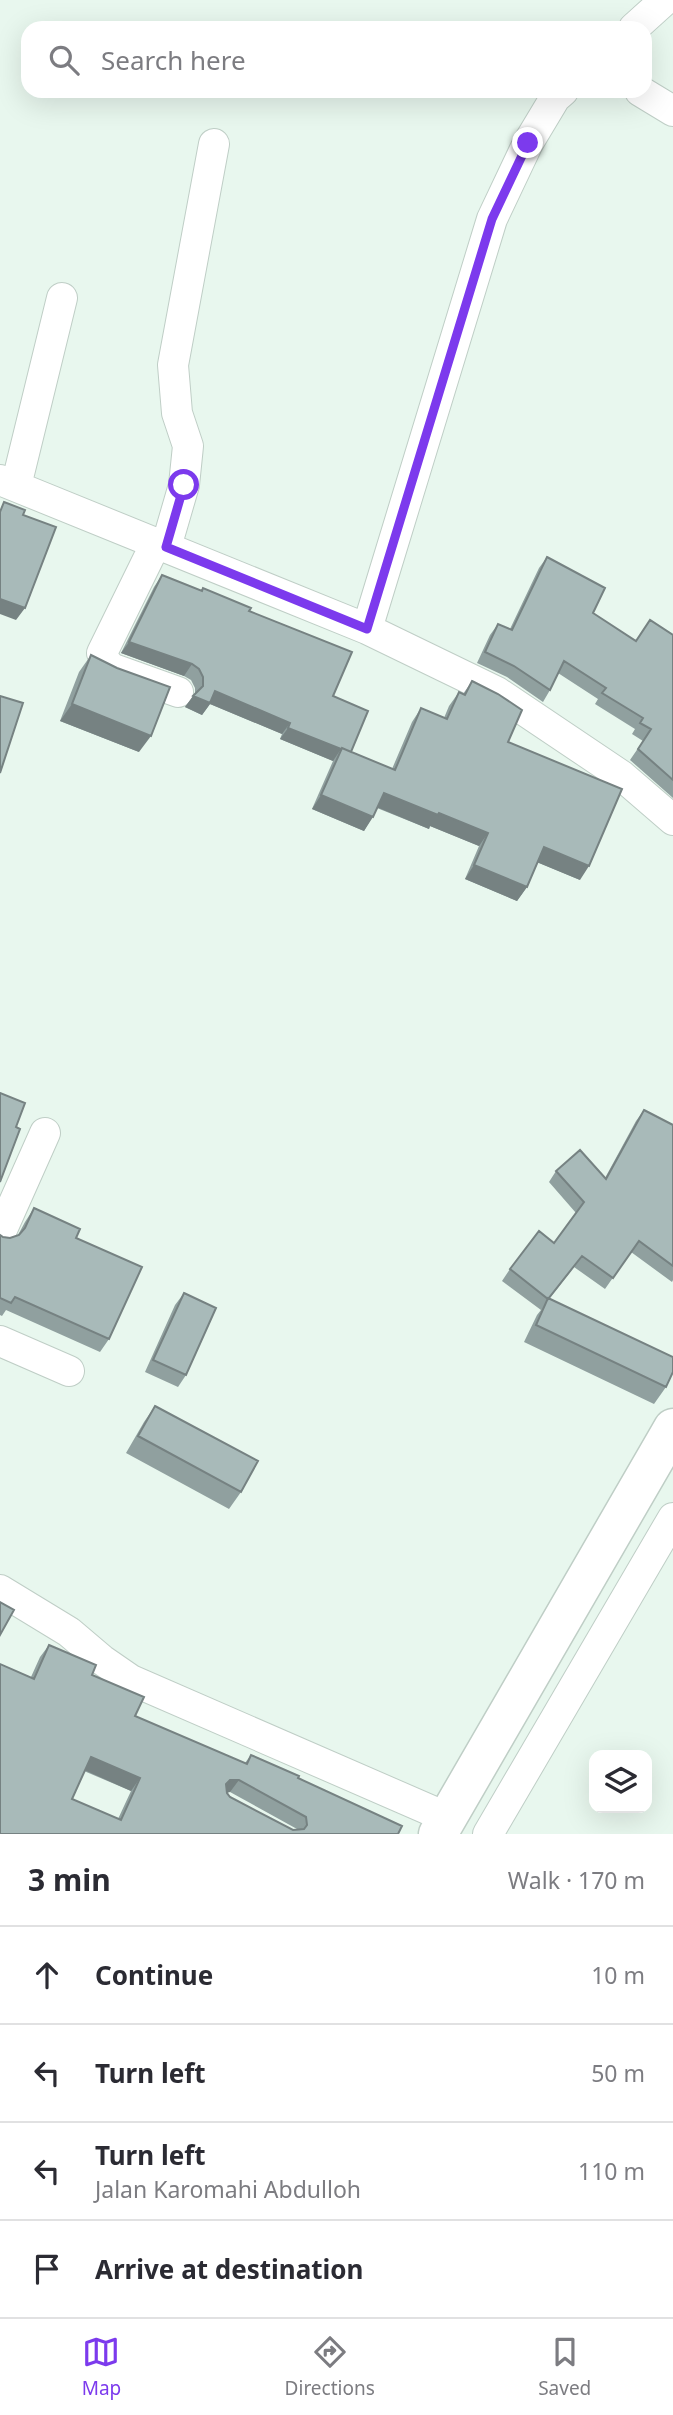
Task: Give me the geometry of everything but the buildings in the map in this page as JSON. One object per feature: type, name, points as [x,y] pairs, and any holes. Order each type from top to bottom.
[{"type":"street","points":[[642,21],[666,0]]},
{"type":"street","points":[[367,629],[492,219],[528,143],[555,98]]},
{"type":"street","points":[[652,98],[673,111]]},
{"type":"street","points":[[178,692],[111,668],[104,661],[102,653],[161,545],[184,485],[188,446],[177,413],[173,365],[214,144]]},
{"type":"street","points":[[62,298],[8,483],[367,629],[497,692],[622,776],[673,820]]},
{"type":"street","points":[[0,1234],[45,1133]]},
{"type":"street","points":[[0,1341],[69,1371]]},
{"type":"street","points":[[0,1590],[69,1632],[131,1680],[443,1826],[673,1427]]},
{"type":"street","points":[[488,1834],[673,1518]]},
{"type":"route","points":[[184,485],[166,547],[367,629],[492,219],[528,143]]}]
